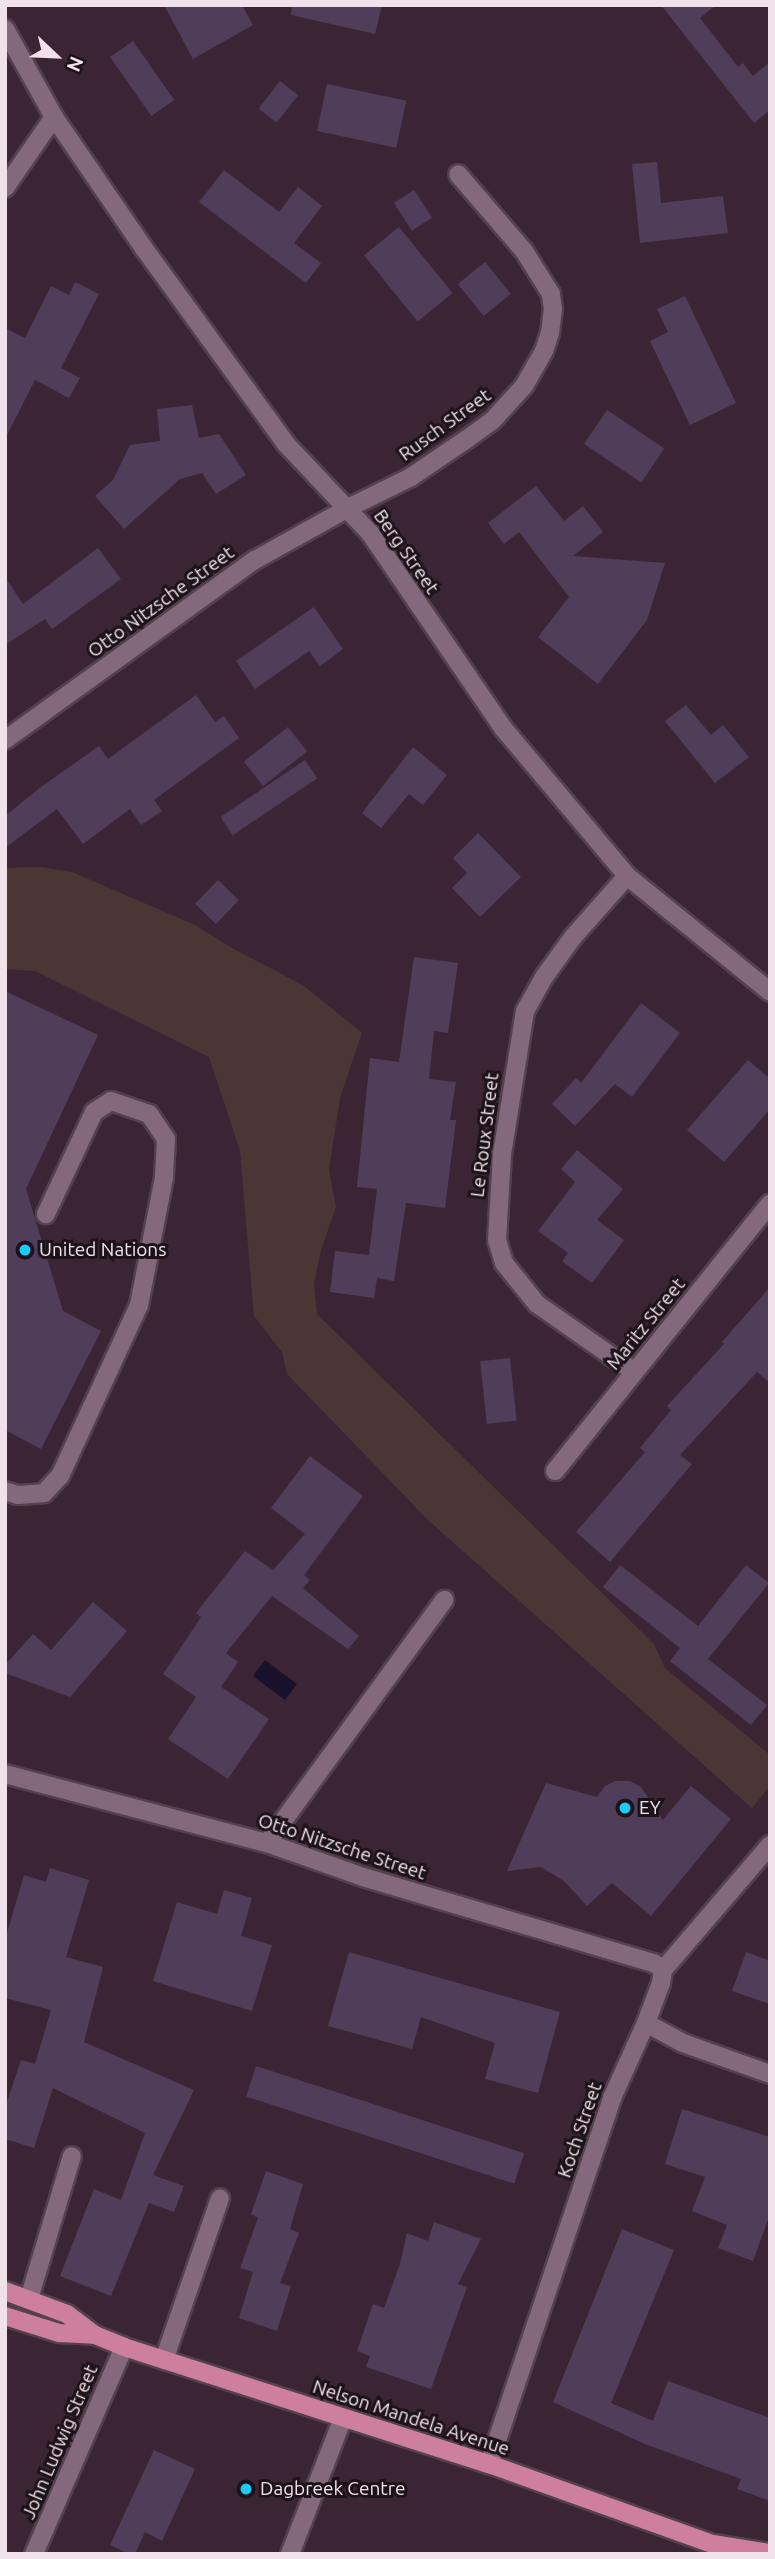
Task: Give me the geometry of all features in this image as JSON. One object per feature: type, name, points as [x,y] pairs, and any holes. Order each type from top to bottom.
[{"type":"main road","name":"Nelson Mandela Avenue","points":[[5,2291],[67,2314],[95,2335],[124,2347],[489,2464],[713,2544],[770,2553]]},
{"type":"main road","name":"Nelson Mandela Avenue","points":[[5,2316],[59,2333],[95,2335]]},
{"type":"main road","name":"Nelson Mandela Avenue","points":[[713,2544],[730,2554]]},
{"type":"street","name":"Berg Street","points":[[5,29],[54,117],[286,444],[370,533],[503,728],[627,876],[768,988]]},
{"type":"street","points":[[5,188],[54,117]]},
{"type":"street","name":"Rusch Street","points":[[348,508],[411,477],[494,420],[524,386],[550,333],[553,309],[551,294],[539,271],[458,174]]},
{"type":"street","name":"Otto Nitzsche Street","points":[[5,740],[255,560],[348,508]]},
{"type":"street","name":"Le Roux Street","points":[[627,876],[573,937],[544,977],[525,1012],[502,1154],[497,1240],[504,1263],[537,1304],[635,1372]]},
{"type":"street","points":[[5,1491],[18,1495],[44,1493],[60,1476],[139,1305],[164,1177],[166,1139],[149,1114],[111,1101],[94,1112],[46,1214]]},
{"type":"street","name":"Maritz Street","points":[[555,1471],[770,1204]]},
{"type":"street","points":[[267,1843],[444,1600]]},
{"type":"street","name":"Otto Nitzsche Street","points":[[5,1774],[267,1843],[482,1914],[654,1963],[663,1970]]},
{"type":"street","name":"Koch Street","points":[[489,2464],[612,2098],[646,2023],[663,1970],[770,1845]]},
{"type":"street","points":[[646,2023],[683,2043],[770,2074]]},
{"type":"street","points":[[29,2299],[72,2156]]},
{"type":"street","points":[[164,2360],[220,2198]]},
{"type":"street","name":"John Ludwig Street","points":[[34,2554],[124,2347]]},
{"type":"street","points":[[290,2554],[344,2418]]},
{"type":"shaded area","points":[[40,867],[72,872],[195,925],[304,986],[362,1033],[340,1098],[329,1170],[336,1207],[321,1250],[314,1284],[317,1314],[654,1644],[665,1668],[770,1755],[770,1786],[752,1808],[428,1520],[287,1374],[282,1352],[254,1316],[240,1151],[209,1057],[35,971],[5,969],[5,868]]},
{"type":"shaded area","points":[[265,1660],[297,1684],[285,1700],[253,1676]]},
{"type":"building","points":[[164,5],[242,5],[253,25],[193,59]]},
{"type":"building","points":[[292,5],[382,5],[375,34],[291,15]]},
{"type":"building","points":[[661,5],[716,5],[700,18],[738,67],[743,63],[753,76],[770,62],[770,110],[754,123]]},
{"type":"building","points":[[133,41],[174,100],[151,116],[110,57]]},
{"type":"building","points":[[280,81],[298,95],[277,123],[258,109]]},
{"type":"building","points":[[327,84],[406,101],[396,148],[317,131]]},
{"type":"building","points":[[657,162],[661,203],[723,196],[728,233],[640,243],[632,164]]},
{"type":"building","points":[[224,170],[279,212],[298,187],[322,206],[294,243],[321,263],[306,283],[199,202]]},
{"type":"building","points":[[414,190],[432,218],[412,231],[394,203]]},
{"type":"building","points":[[399,227],[452,293],[418,321],[364,255]]},
{"type":"building","points":[[485,262],[511,294],[484,316],[458,284]]},
{"type":"building","points":[[75,282],[99,294],[61,368],[80,378],[69,398],[35,380],[5,439],[5,328],[25,338],[51,286],[69,295]]},
{"type":"building","points":[[685,296],[736,403],[690,425],[650,341],[668,332],[657,309]]},
{"type":"building","points":[[192,405],[199,438],[219,434],[246,475],[216,494],[202,473],[180,479],[124,529],[95,496],[113,480],[130,445],[160,441],[157,409]]},
{"type":"building","points":[[607,410],[664,449],[641,483],[584,444]]},
{"type":"building","points":[[536,486],[564,521],[583,506],[603,532],[573,556],[665,563],[647,620],[598,684],[538,637],[569,597],[519,532],[504,544],[488,523]]},
{"type":"building","points":[[98,548],[121,579],[52,629],[45,619],[5,645],[5,577],[23,604]]},
{"type":"building","points":[[314,607],[343,649],[320,666],[309,651],[255,689],[236,661]]},
{"type":"building","points":[[196,695],[215,722],[224,716],[239,738],[154,800],[162,811],[141,825],[130,809],[83,844],[57,809],[5,848],[5,816],[41,787],[99,746],[108,759]]},
{"type":"building","points":[[686,705],[711,735],[723,725],[749,757],[715,783],[665,721]]},
{"type":"building","points":[[288,727],[307,751],[263,786],[244,761]]},
{"type":"building","points":[[413,747],[447,775],[423,805],[409,794],[381,828],[362,813]]},
{"type":"building","points":[[305,760],[317,778],[233,835],[220,817]]},
{"type":"building","points":[[478,833],[521,877],[480,917],[452,888],[467,873],[453,858]]},
{"type":"building","points":[[218,880],[239,900],[216,924],[195,904]]},
{"type":"building","points":[[414,957],[458,963],[448,1033],[434,1031],[429,1079],[456,1082],[450,1120],[456,1120],[445,1208],[406,1203],[394,1281],[377,1278],[374,1298],[330,1292],[335,1251],[369,1255],[377,1189],[357,1187],[370,1058],[399,1062]]},
{"type":"building","name":"United Nations","points":[[5,991],[98,1035],[26,1189],[63,1311],[101,1331],[41,1449],[5,1430]]},
{"type":"building","points":[[641,1003],[680,1033],[632,1097],[615,1084],[575,1126],[552,1104],[576,1078],[581,1083]]},
{"type":"building","points":[[748,1060],[770,1079],[770,1109],[724,1162],[687,1130]]},
{"type":"building","points":[[577,1150],[623,1189],[597,1220],[624,1240],[592,1283],[562,1261],[568,1253],[538,1231],[575,1182],[561,1169]]},
{"type":"building","points":[[770,1287],[770,1383],[757,1372],[680,1455],[692,1464],[610,1562],[576,1532],[645,1452],[640,1448],[671,1410],[667,1406],[724,1344],[722,1342]]},
{"type":"building","points":[[510,1358],[517,1421],[487,1424],[480,1361]]},
{"type":"building","points":[[310,1456],[363,1496],[304,1575],[310,1580],[303,1588],[359,1636],[348,1649],[272,1596],[226,1653],[238,1662],[221,1687],[269,1719],[228,1779],[168,1739],[196,1697],[163,1674],[201,1617],[196,1613],[245,1551],[273,1570],[305,1534],[271,1508]]},
{"type":"building","points":[[620,1565],[698,1626],[746,1565],[769,1583],[708,1659],[767,1705],[751,1725],[670,1661],[680,1648],[603,1587]]},
{"type":"building","points":[[93,1602],[127,1631],[70,1697],[5,1673],[5,1665],[33,1634],[51,1650]]},
{"type":"building","points":[[615,1781],[630,1781],[641,1787],[663,1820],[691,1786],[731,1819],[651,1916],[612,1883],[587,1906],[564,1881],[541,1867],[507,1871],[546,1783],[597,1797],[605,1786]]},
{"type":"building","points":[[50,1868],[89,1880],[66,1957],[103,1967],[84,2042],[194,2090],[153,2175],[184,2186],[174,2212],[149,2203],[111,2296],[60,2276],[94,2189],[121,2200],[145,2133],[53,2088],[34,2148],[5,2139],[5,2108],[21,2060],[35,2064],[51,2010],[5,1998],[5,1940],[24,1875],[46,1882]]},
{"type":"building","points":[[224,1890],[252,1898],[241,1936],[272,1945],[252,2011],[153,1981],[177,1902],[217,1914]]},
{"type":"building","points":[[349,1952],[560,2012],[538,2093],[485,2079],[495,2043],[421,2017],[412,2049],[328,2026]]},
{"type":"building","points":[[746,1952],[770,1961],[770,2004],[732,1991]]},
{"type":"building","points":[[256,2066],[524,2153],[514,2184],[246,2096]]},
{"type":"building","points":[[682,2109],[770,2137],[770,2214],[753,2261],[718,2248],[727,2225],[692,2211],[705,2177],[665,2164]]},
{"type":"building","points":[[266,2171],[303,2184],[290,2229],[299,2233],[280,2283],[291,2286],[277,2331],[239,2318],[253,2272],[240,2268],[258,2218],[251,2214]]},
{"type":"building","points":[[434,2222],[481,2239],[458,2284],[467,2287],[431,2389],[366,2367],[370,2356],[357,2351],[373,2304],[384,2308],[400,2264],[407,2233],[428,2241]]},
{"type":"building","points":[[622,2229],[674,2250],[611,2403],[653,2421],[668,2381],[770,2418],[770,2501],[737,2489],[741,2479],[645,2444],[553,2402]]},
{"type":"building","points":[[154,2450],[195,2469],[162,2541],[145,2532],[135,2554],[129,2554],[110,2545]]},
{"type":"place","name":"United Nations","points":[[25,1250]]},
{"type":"place","name":"EY","points":[[625,1808]]},
{"type":"place","name":"Dagbreek Centre","points":[[246,2489]]}]
